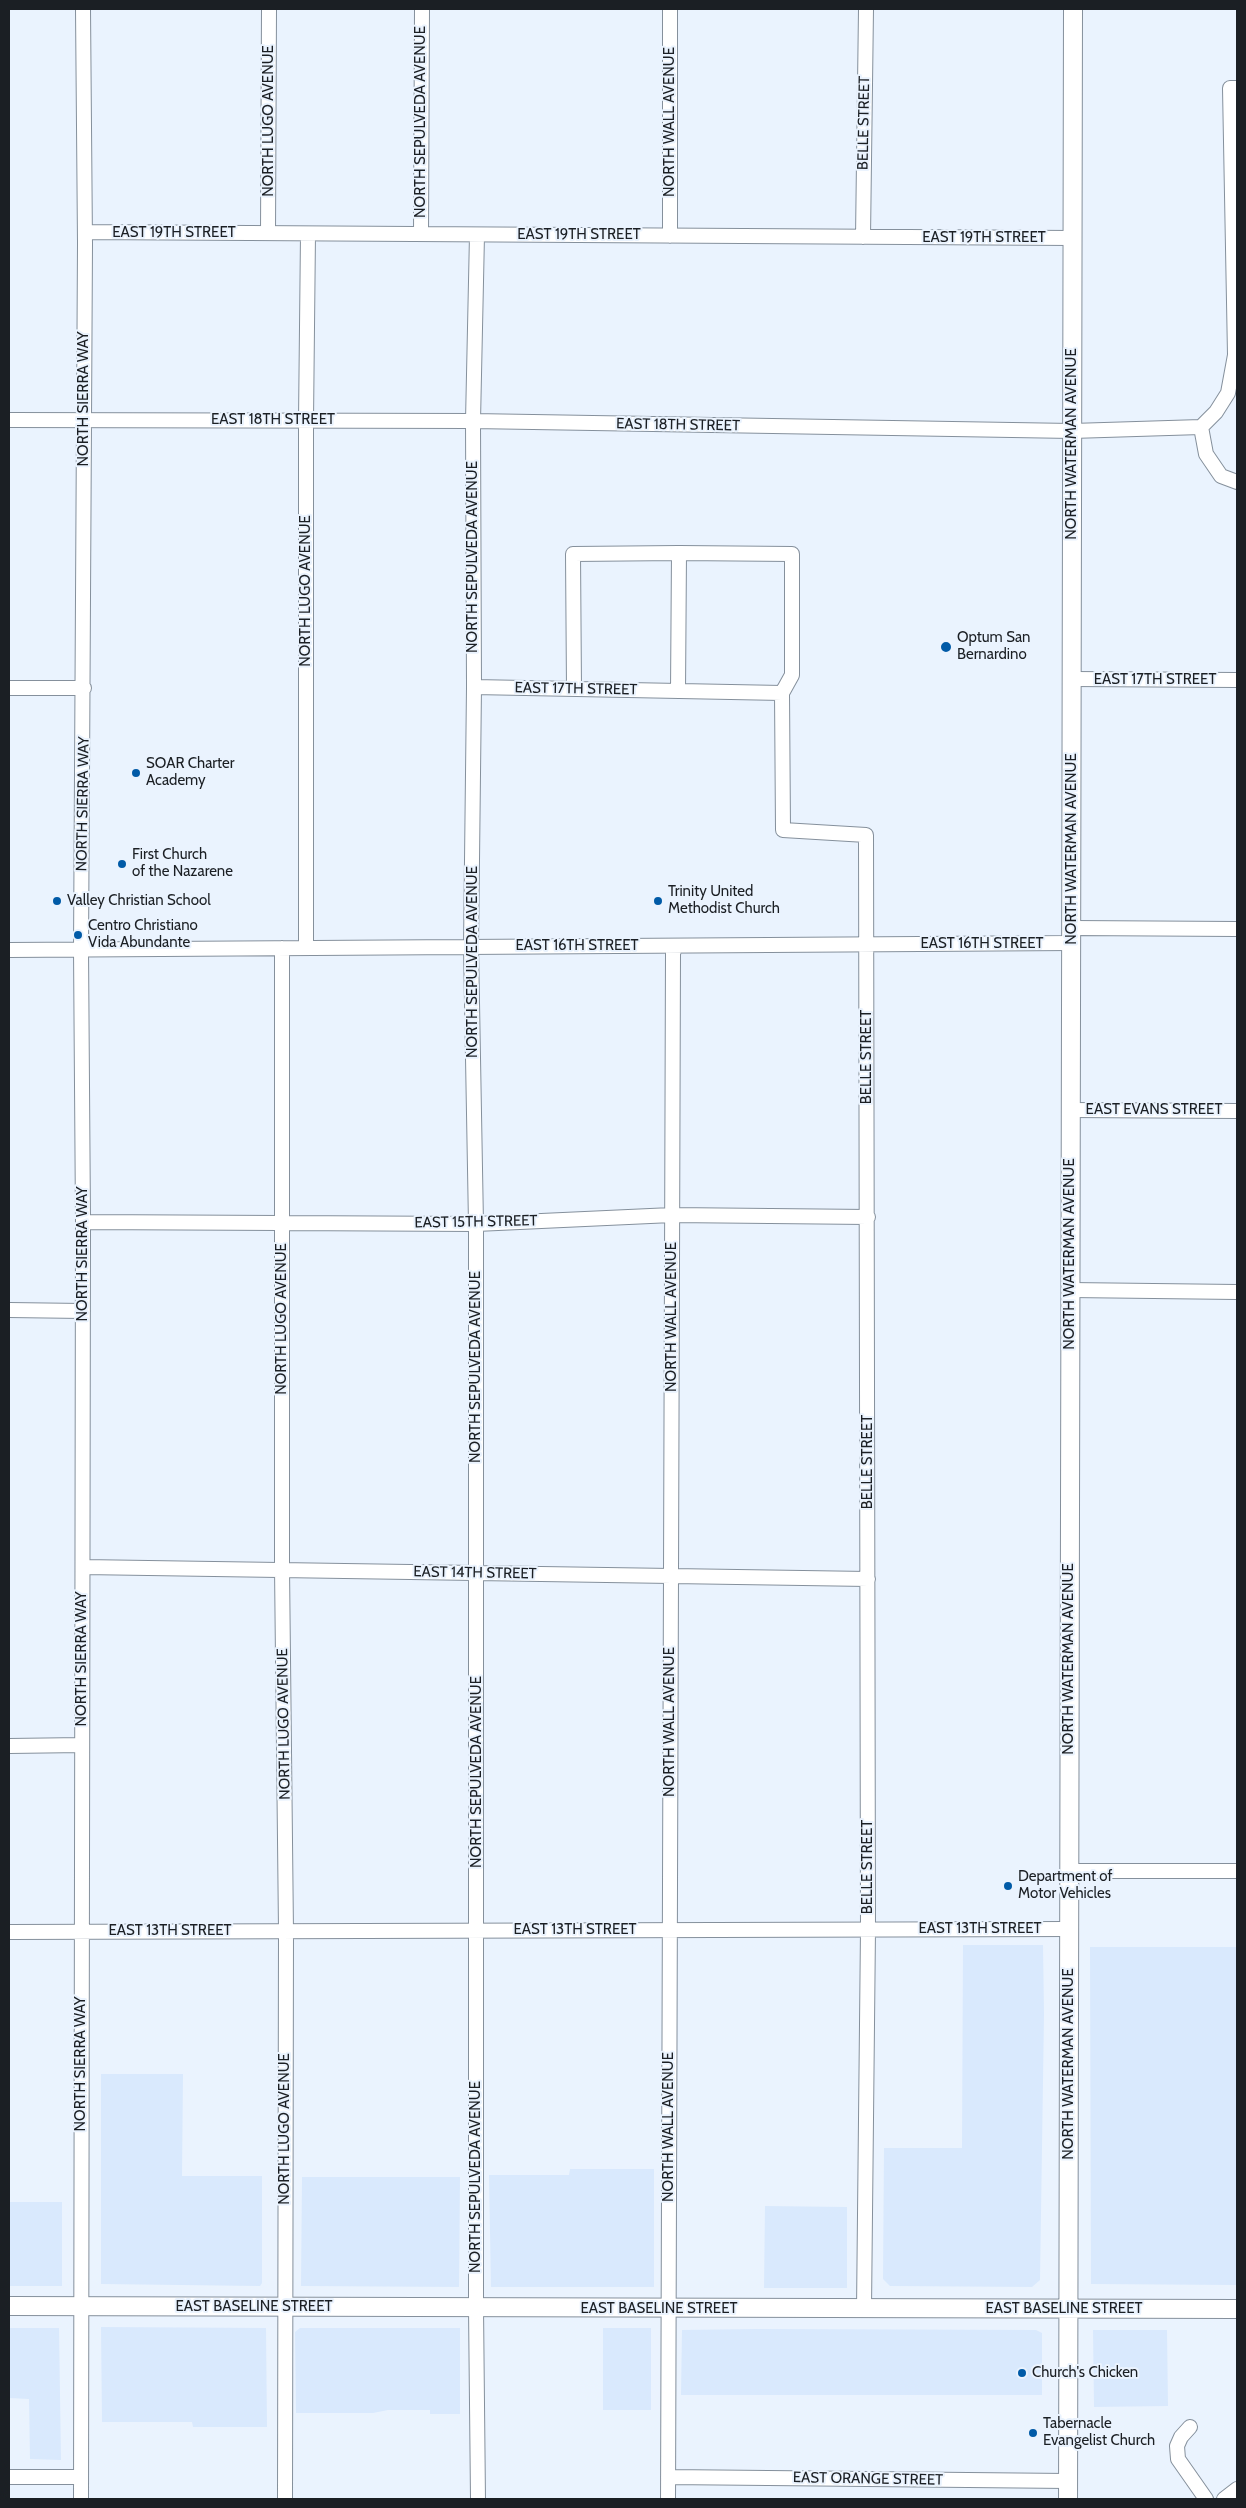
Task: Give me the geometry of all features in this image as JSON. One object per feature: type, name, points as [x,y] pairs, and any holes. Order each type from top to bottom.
[{"type":"main road","name":"NORTH WATERMAN AVENUE","points":[[1068,2499],[1073,9]]},
{"type":"main road","name":"EAST BASELINE STREET","points":[[9,2306],[1237,2309]]},
{"type":"street","name":"NORTH SIERRA WAY","points":[[81,2499],[83,1222],[81,949],[84,688],[85,232],[83,9]]},
{"type":"street","name":"NORTH LUGO AVENUE","points":[[268,233],[269,9]]},
{"type":"street","name":"NORTH SEPULVEDA AVENUE","points":[[421,234],[422,9]]},
{"type":"street","name":"NORTH WALL AVENUE","points":[[670,9],[670,236]]},
{"type":"street","name":"BELLE STREET","points":[[863,237],[866,9]]},
{"type":"street","points":[[1233,88],[1235,355],[1228,392],[1216,412],[1201,428],[1206,454],[1221,476],[1237,482]]},
{"type":"street","name":"EAST 19TH STREET","points":[[85,232],[1072,238]]},
{"type":"street","name":"NORTH LUGO AVENUE","points":[[306,948],[308,234]]},
{"type":"street","name":"NORTH SEPULVEDA AVENUE","points":[[477,235],[473,421],[474,687],[471,947],[476,1224],[476,2308],[478,2499]]},
{"type":"street","name":"EAST 18TH STREET","points":[[9,420],[473,421],[1072,431],[1201,428]]},
{"type":"street","points":[[678,691],[679,553]]},
{"type":"street","points":[[574,689],[573,554],[792,554],[792,675],[782,692]]},
{"type":"street","name":"EAST 17TH STREET","points":[[1072,679],[1237,680]]},
{"type":"street","name":"EAST 17TH STREET","points":[[474,687],[782,692]]},
{"type":"street","points":[[9,688],[84,688]]},
{"type":"street","name":"BELLE STREET","points":[[782,692],[783,830],[866,836],[868,1930],[864,2309]]},
{"type":"street","name":"EAST 16TH STREET","points":[[9,950],[867,945],[1237,929]]},
{"type":"street","name":"NORTH WALL AVENUE","points":[[668,2499],[673,953],[676,946]]},
{"type":"street","name":"NORTH LUGO AVENUE","points":[[282,948],[282,1568],[286,1931],[285,2499]]},
{"type":"street","name":"EAST EVANS STREET","points":[[1071,1110],[1237,1111]]},
{"type":"street","name":"EAST 15TH STREET","points":[[83,1222],[476,1224],[672,1216],[868,1217]]},
{"type":"street","points":[[1070,1290],[1237,1292]]},
{"type":"street","points":[[9,1310],[83,1311]]},
{"type":"street","name":"EAST 14TH STREET","points":[[83,1567],[282,1568],[671,1578],[868,1579]]},
{"type":"street","points":[[9,1746],[82,1745]]},
{"type":"street","points":[[1069,1870],[1237,1871]]},
{"type":"street","name":"EAST 13TH STREET","points":[[9,1932],[1069,1929]]},
{"type":"street","points":[[1185,2432],[1177,2446],[1178,2458],[1206,2499]]},
{"type":"street","points":[[9,2477],[81,2477]]},
{"type":"street","name":"EAST ORANGE STREET","points":[[668,2477],[1068,2481]]},
{"type":"street","points":[[1224,2499],[1237,2489]]},
{"type":"shaded area","points":[[963,1945],[1043,1945],[1044,2014],[1040,2280],[1032,2287],[890,2286],[883,2279],[884,2148],[962,2148]]},
{"type":"shaded area","points":[[1090,1947],[1237,1947],[1237,2285],[1091,2284]]},
{"type":"shaded area","points":[[101,2074],[183,2074],[182,2176],[262,2176],[262,2283],[260,2286],[101,2284]]},
{"type":"shaded area","points":[[570,2169],[654,2169],[654,2287],[491,2287],[489,2175],[569,2175]]},
{"type":"shaded area","points":[[302,2177],[460,2177],[459,2287],[301,2286]]},
{"type":"shaded area","points":[[9,2202],[62,2202],[62,2286],[9,2286]]},
{"type":"shaded area","points":[[765,2206],[847,2207],[847,2288],[764,2288]]},
{"type":"shaded area","points":[[101,2327],[266,2328],[267,2427],[193,2427],[192,2422],[102,2422]]},
{"type":"shaded area","points":[[9,2328],[59,2328],[61,2460],[30,2459],[29,2399],[9,2398]]},
{"type":"shaded area","points":[[300,2328],[460,2328],[460,2414],[430,2414],[430,2410],[388,2410],[373,2413],[296,2413],[295,2332]]},
{"type":"shaded area","points":[[603,2328],[651,2328],[651,2410],[603,2410]]},
{"type":"shaded area","points":[[682,2330],[1036,2330],[1042,2333],[1042,2395],[681,2395]]},
{"type":"shaded area","points":[[1093,2330],[1167,2330],[1168,2406],[1094,2407]]},
{"type":"place","name":"Optum San Bernardino","points":[[946,647]]},
{"type":"place","name":"SOAR Charter Academy","points":[[136,773]]},
{"type":"place","name":"First Church of the Nazarene","points":[[122,864]]},
{"type":"place","name":"Valley Christian School","points":[[57,901]]},
{"type":"place","name":"Trinity United Methodist Church","points":[[658,901]]},
{"type":"place","name":"Centro Christiano Vida Abundante","points":[[78,935]]},
{"type":"place","name":"Department of Motor Vehicles","points":[[1008,1886]]},
{"type":"place","name":"Church's Chicken","points":[[1022,2373]]},
{"type":"place","name":"Tabernacle Evangelist Church","points":[[1033,2433]]}]
